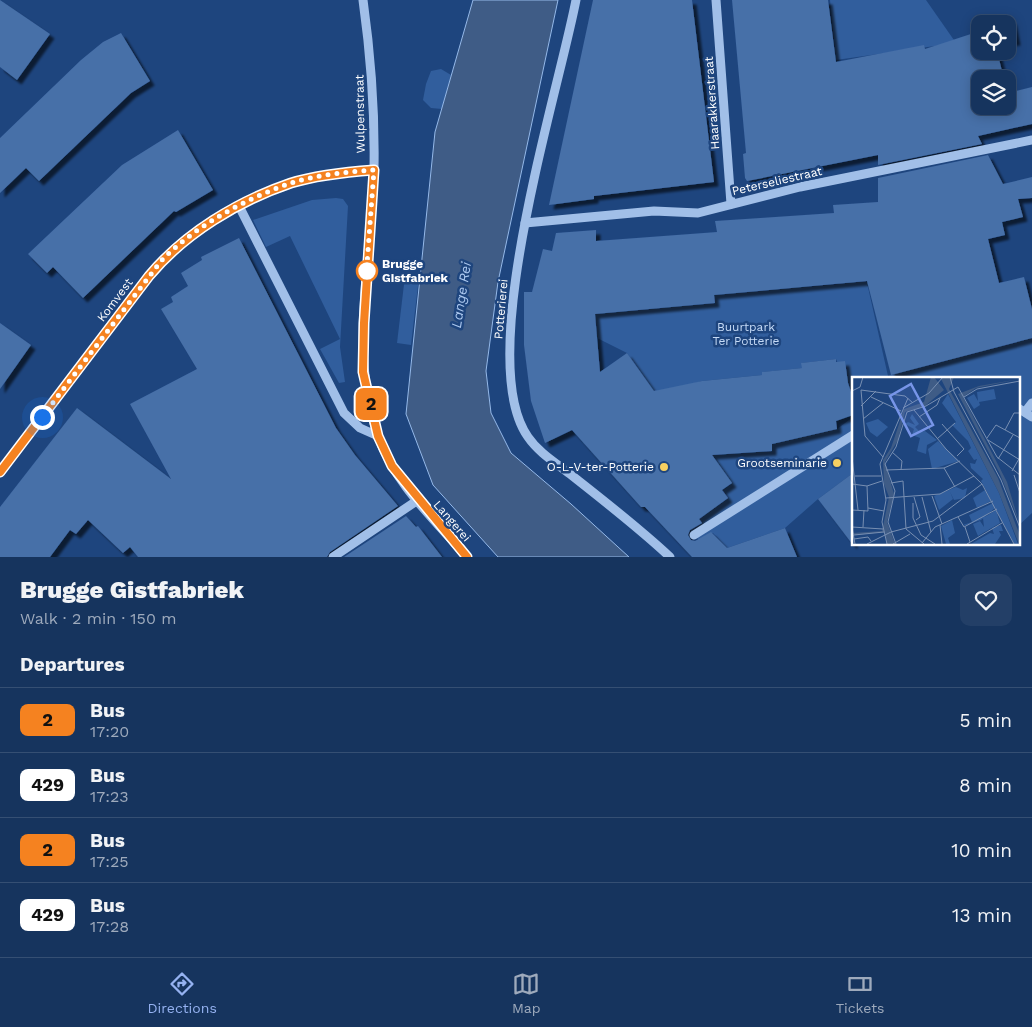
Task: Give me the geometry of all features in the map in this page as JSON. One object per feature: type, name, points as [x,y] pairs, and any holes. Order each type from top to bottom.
[{"type":"street","name":"Wulpenstraat","points":[[363,0],[373,73],[374,170],[364,323],[363,372],[378,436],[392,466],[418,500]]},
{"type":"street","name":"Potterierei","points":[[576,0],[525,223],[512,304],[510,378],[515,412],[528,438],[547,458],[670,557]]},
{"type":"street","name":"Haarakkerstraat","points":[[716,0],[731,204]]},
{"type":"street","name":"Peterseliestraat","points":[[525,223],[654,211],[698,213],[800,187],[893,170],[1032,140]]},
{"type":"street","name":"Komvest","points":[[0,472],[161,261],[175,247],[239,206],[292,183],[330,175],[374,170]]},
{"type":"street","points":[[239,206],[344,413],[360,428],[378,436]]},
{"type":"street","points":[[1025,412],[1032,403]]},
{"type":"street","points":[[694,535],[852,436]]},
{"type":"street","points":[[333,557],[418,500]]},
{"type":"street","name":"Langerei","points":[[418,500],[467,557]]},
{"type":"green space","points":[[830,0],[926,0],[956,43],[836,60]]},
{"type":"green space","points":[[441,69],[451,75],[442,109],[431,108],[423,100],[426,84],[431,71]]},
{"type":"green space","points":[[343,199],[348,206],[340,347],[345,382],[339,383],[320,349],[340,339],[290,236],[266,247],[253,220],[312,200]]},
{"type":"green space","name":"Buurtpark Ter Potterie","points":[[863,265],[888,376],[1032,338],[1032,513],[1020,524],[1020,377],[852,377],[852,396],[836,359],[802,363],[802,368],[763,372],[762,375],[702,381],[657,395],[627,353],[597,338],[595,314],[715,303],[714,295],[838,284]]},
{"type":"green space","points":[[405,276],[419,277],[411,345],[397,343]]},
{"type":"green space","points":[[852,418],[852,474],[818,499],[785,528],[727,548],[713,533],[699,540],[682,522],[731,484],[711,455],[772,451],[772,444],[837,429]]},
{"type":"water","name":"Lange Rei","points":[[473,0],[558,0],[498,282],[486,371],[491,413],[511,453],[629,557],[498,557],[433,485],[406,414],[435,132]]},
{"type":"building","points":[[0,0],[50,34],[17,80],[0,67]]},
{"type":"building","points":[[593,0],[692,0],[714,182],[594,196],[594,199],[549,205]]},
{"type":"building","points":[[732,0],[828,0],[836,62],[924,45],[925,49],[971,34],[971,60],[999,60],[1002,70],[971,70],[971,115],[1016,115],[1016,91],[1032,87],[1032,124],[978,136],[982,144],[878,165],[878,155],[747,181],[745,178],[743,154],[746,153]]},
{"type":"building","points":[[121,33],[150,81],[131,93],[39,181],[26,168],[0,193],[0,138],[81,60],[103,42]]},
{"type":"building","points":[[178,130],[213,190],[176,212],[174,211],[83,298],[53,267],[47,273],[28,254],[122,165]]},
{"type":"building","points":[[988,155],[1003,184],[1032,177],[1032,198],[1018,199],[1023,217],[1002,222],[1005,235],[988,239],[999,283],[1024,277],[1032,309],[1032,338],[891,375],[867,281],[714,295],[715,303],[595,314],[600,372],[627,353],[654,391],[702,381],[762,375],[762,372],[802,368],[801,363],[836,359],[836,362],[845,361],[852,395],[852,415],[836,421],[837,429],[772,444],[772,451],[712,455],[732,483],[722,490],[728,498],[699,519],[702,523],[690,530],[688,535],[691,540],[695,541],[711,532],[727,548],[785,528],[797,557],[692,557],[645,507],[641,507],[572,430],[545,443],[531,401],[524,345],[524,292],[532,292],[543,249],[552,251],[556,233],[596,230],[596,241],[717,232],[715,221],[834,213],[833,205],[878,202],[878,178]]},
{"type":"building","points":[[239,238],[336,428],[355,455],[398,506],[330,552],[327,557],[138,557],[130,547],[123,553],[88,520],[76,534],[70,530],[50,557],[0,557],[0,507],[77,408],[171,479],[130,404],[197,369],[161,309],[173,302],[171,297],[188,286],[181,273],[202,260],[201,257]]},
{"type":"building","points":[[0,323],[31,345],[0,389]]},
{"type":"building","points":[[852,474],[852,544],[818,499]]},
{"type":"building","points":[[406,516],[416,527],[418,526],[442,557],[344,557]]},
{"type":"bus line","name":"2","points":[[0,472],[149,276],[175,247],[239,206],[292,183],[330,175],[374,170],[364,323],[363,372],[378,436],[392,466],[418,500],[467,557]]},
{"type":"place","name":"Brugge Gistfabriek","points":[[367,271]]},
{"type":"place","name":"Grootseminarie","points":[[837,463]]},
{"type":"place","name":"O-L-V-ter-Potterie","points":[[664,467]]},
{"type":"route","points":[[42,417],[161,261],[175,247],[239,206],[292,183],[330,175],[374,170],[366,278],[367,271]]}]
